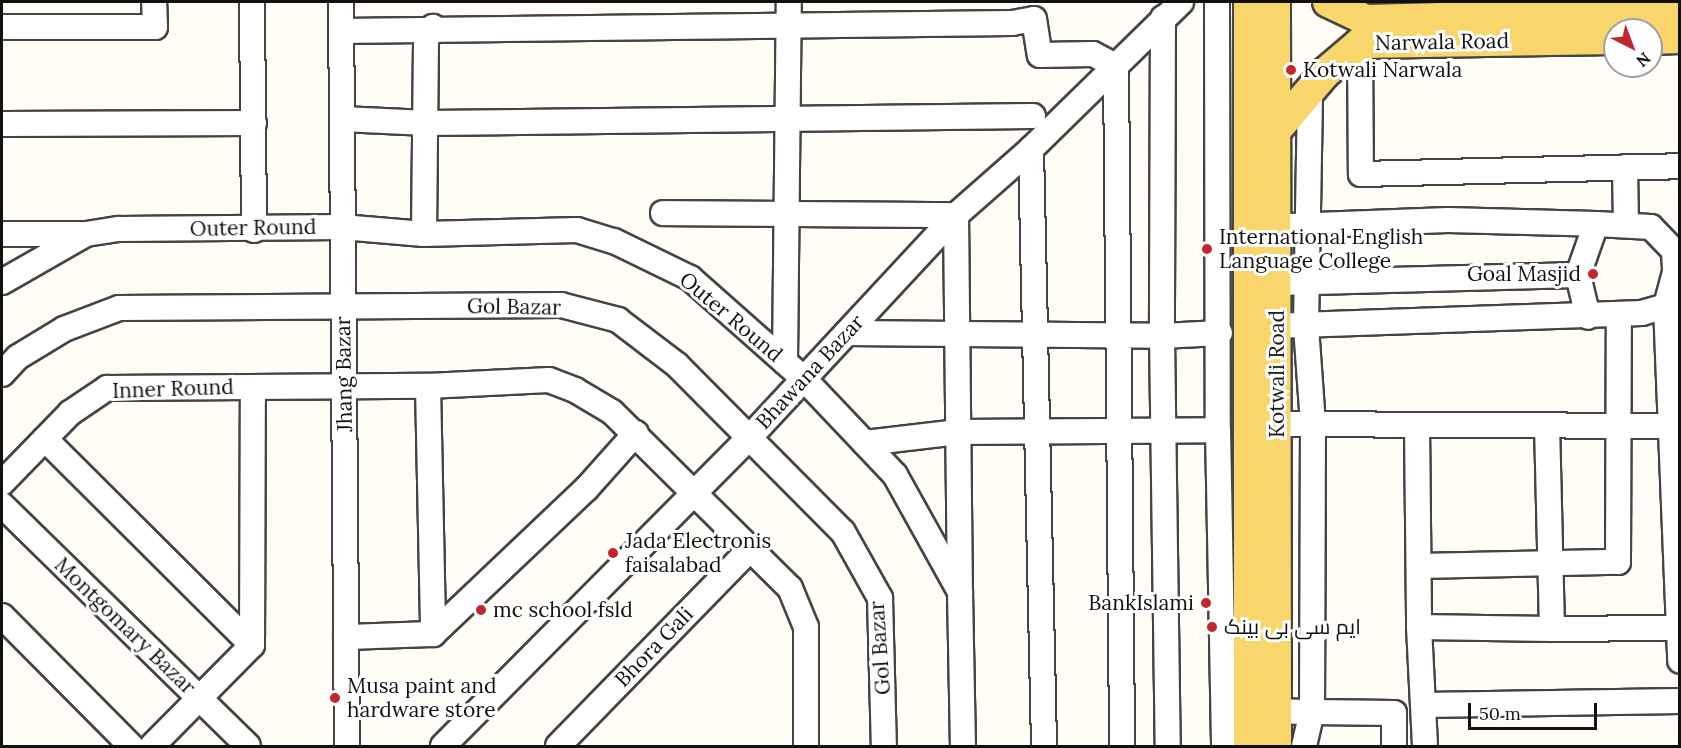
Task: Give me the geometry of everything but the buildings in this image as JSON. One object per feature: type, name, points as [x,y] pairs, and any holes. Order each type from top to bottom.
[{"type":"main road","name":"Kotwali Road","points":[[1249,2],[1249,747]]},
{"type":"main road","name":"Kotwali Road","points":[[1275,2],[1272,135],[1292,226],[1277,283],[1292,326],[1277,424],[1276,747]]},
{"type":"main road","points":[[1328,2],[1366,20],[1680,12]]},
{"type":"main road","points":[[1663,39],[1680,38]]},
{"type":"main road","name":"Narwala Road","points":[[1272,135],[1340,57],[1360,43],[1603,39]]},
{"type":"main road","points":[[1276,711],[1296,747]]},
{"type":"street","points":[[2,27],[155,27],[154,2]]},
{"type":"street","points":[[252,2],[254,230]]},
{"type":"street","name":"Jhang Bazar","points":[[341,2],[347,747]]},
{"type":"street","name":"Bhawana Bazar","points":[[443,747],[749,438],[956,215],[1031,149],[1181,2]]},
{"type":"street","points":[[1217,2],[1220,333],[1218,430],[1224,747]]},
{"type":"street","points":[[341,31],[788,13],[1034,20],[1041,55],[1093,54],[1116,66],[1115,334],[1122,747]]},
{"type":"street","points":[[784,362],[788,13]]},
{"type":"street","points":[[1163,18],[1162,336],[1168,747]]},
{"type":"street","points":[[424,234],[428,123],[426,40],[433,27]]},
{"type":"street","points":[[1360,43],[1361,174],[1680,166]]},
{"type":"street","points":[[1304,747],[1312,712],[1313,424],[1292,326],[1307,282],[1292,226],[1310,90]]},
{"type":"street","points":[[342,119],[428,123],[788,121],[1033,116]]},
{"type":"street","points":[[2,124],[254,123]]},
{"type":"street","points":[[1031,149],[1037,332],[1044,747]]},
{"type":"street","points":[[1625,167],[1626,224]]},
{"type":"street","points":[[663,213],[956,215],[955,333],[960,592]]},
{"type":"street","points":[[1292,226],[1448,220],[1680,226]]},
{"type":"street","points":[[1588,317],[1578,275],[1596,224]]},
{"type":"street","name":"Outer Round","points":[[2,282],[86,234],[119,229],[254,230],[342,227],[424,234],[577,230],[614,241],[690,278],[804,380],[895,475],[960,592],[963,747]]},
{"type":"street","points":[[1651,227],[1674,251],[1677,272],[1666,306],[1675,426],[1680,661]]},
{"type":"street","points":[[2,234],[86,234]]},
{"type":"street","points":[[1277,283],[1578,275]]},
{"type":"street","name":"Gol Bazar","points":[[2,374],[18,357],[64,329],[119,308],[343,309],[561,305],[618,320],[677,365],[843,532],[880,598],[884,747]]},
{"type":"street","points":[[1292,326],[1588,317],[1619,315],[1666,306]]},
{"type":"street","points":[[1419,566],[1618,562],[1619,315]]},
{"type":"street","points":[[847,333],[1037,332],[1162,336],[1220,333]]},
{"type":"street","name":"Inner Round","points":[[2,483],[70,413],[106,388],[428,386],[549,380],[575,390],[612,412],[790,588],[806,627],[806,747]]},
{"type":"street","points":[[428,386],[433,634]]},
{"type":"street","points":[[152,747],[252,645],[253,387]]},
{"type":"street","points":[[1277,424],[1675,426]]},
{"type":"street","points":[[1417,425],[1419,627],[1425,747]]},
{"type":"street","points":[[1547,426],[1552,629]]},
{"type":"street","points":[[865,443],[958,432],[1118,433],[1218,430]]},
{"type":"street","points":[[346,637],[433,634],[586,489],[636,434]]},
{"type":"street","points":[[45,439],[252,645]]},
{"type":"street","name":"Montgomary Bazar","points":[[2,505],[248,747]]},
{"type":"street","name":"Bhora Gali","points":[[558,747],[750,549]]},
{"type":"street","points":[[2,616],[131,747]]},
{"type":"street","points":[[1419,627],[1678,628]]},
{"type":"street","points":[[1424,705],[1680,701]]},
{"type":"street","points":[[1276,711],[1394,713],[1394,747]]},
{"type":"place","name":"Kotwali Narwala","points":[[1291,70]]},
{"type":"place","name":"International English Language College","points":[[1207,249]]},
{"type":"place","name":"Goal Masjid","points":[[1593,274]]},
{"type":"place","name":"Jada Electronis faisalabad","points":[[613,553]]},
{"type":"place","name":"BankIslami","points":[[1206,603]]},
{"type":"place","name":"mc school fsld","points":[[481,610]]},
{"type":"place","name":"ایم سی بی بینک","points":[[1212,627]]},
{"type":"place","name":"Musa paint and hardware store","points":[[335,698]]}]
